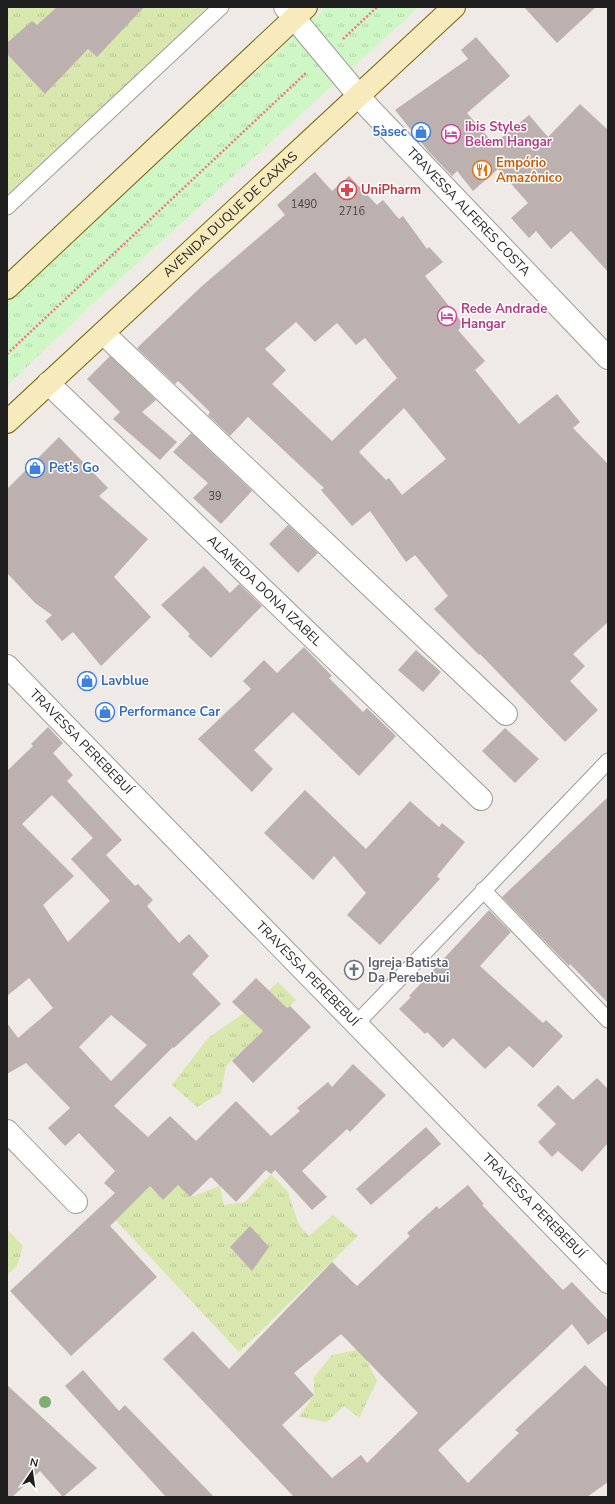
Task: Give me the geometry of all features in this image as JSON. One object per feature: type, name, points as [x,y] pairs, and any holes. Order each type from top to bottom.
[{"type":"main road","name":"AVENIDA DUQUE DE CAXIAS","points":[[7,422],[360,96],[454,7]]},
{"type":"main road","points":[[7,288],[295,11]]},
{"type":"street","name":"TRAVESSA ALFERES COSTA","points":[[295,11],[325,56],[360,96],[608,358]]},
{"type":"street","points":[[103,333],[506,714]]},
{"type":"street","name":"ALAMEDA DONA IZABEL","points":[[48,383],[481,799]]},
{"type":"street","name":"TRAVESSA PEREBEBUÍ","points":[[7,666],[608,1282]]},
{"type":"street","points":[[7,1131],[76,1202]]},
{"type":"lane","points":[[7,207],[221,7]]},
{"type":"lane","points":[[355,1024],[608,761]]},
{"type":"lane","points":[[483,890],[608,1020]]},
{"type":"path","points":[[7,354],[377,7]]},
{"type":"green space","points":[[7,7],[208,7],[7,210]]},
{"type":"green space","points":[[326,7],[419,7],[87,309],[7,386],[7,303]]},
{"type":"green space","points":[[278,982],[296,1000],[226,1066],[221,1093],[197,1107],[172,1085],[208,1038],[244,1013]]},
{"type":"green space","points":[[271,1174],[288,1192],[299,1225],[309,1236],[333,1215],[358,1236],[239,1352],[108,1212],[150,1186],[163,1200],[178,1185],[190,1197],[220,1186],[224,1205],[245,1202]]},
{"type":"green space","points":[[7,1229],[23,1246],[17,1266],[7,1275]]},
{"type":"green space","points":[[361,1349],[377,1381],[359,1418],[344,1406],[327,1422],[299,1417],[314,1395],[314,1377],[332,1355]]},
{"type":"building","points":[[57,7],[144,7],[97,57],[88,49],[45,94],[7,54],[7,43],[32,21],[37,25]]},
{"type":"building","points":[[524,7],[596,7],[557,43]]},
{"type":"building","points":[[476,37],[510,76],[467,113],[494,144],[529,115],[548,137],[580,104],[608,130],[608,272],[571,231],[551,249],[536,231],[529,238],[511,218],[528,203],[498,169],[473,191],[457,171],[452,176],[428,151],[395,110],[468,59],[461,50]]},
{"type":"building","points":[[315,172],[332,191],[349,176],[377,205],[383,200],[399,219],[403,216],[427,249],[429,247],[443,262],[425,276],[464,325],[458,330],[485,361],[475,370],[519,424],[557,394],[580,422],[573,428],[608,464],[608,622],[573,654],[585,666],[570,681],[598,710],[565,742],[434,609],[448,596],[415,555],[406,562],[370,511],[352,526],[321,490],[324,488],[248,417],[230,436],[208,415],[210,412],[178,381],[175,384],[137,348],[202,286],[285,215],[277,205]],"holes":[[[296,322],[315,342],[337,323],[356,345],[365,338],[397,378],[332,441],[272,384],[286,370],[265,349]],[[404,408],[446,459],[402,495],[389,478],[386,480],[359,452]]]},
{"type":"building","points":[[110,356],[156,400],[142,412],[177,442],[160,460],[113,419],[120,412],[87,379]]},
{"type":"building","points":[[191,433],[252,491],[221,524],[193,498],[208,483],[173,452]]},
{"type":"building","points":[[59,437],[108,488],[99,496],[148,539],[114,577],[151,617],[101,666],[73,632],[62,641],[45,621],[52,615],[35,603],[7,573],[7,489]]},
{"type":"building","points":[[288,525],[318,553],[298,573],[269,544]]},
{"type":"building","points":[[204,566],[230,593],[239,584],[262,606],[211,658],[188,636],[190,634],[161,605]]},
{"type":"building","points":[[304,647],[332,676],[329,678],[363,712],[367,708],[396,736],[359,776],[293,712],[254,750],[273,769],[252,792],[198,739],[251,689],[243,681],[264,660],[277,673]]},
{"type":"building","points":[[416,650],[441,672],[423,692],[398,670]]},
{"type":"building","points":[[48,727],[63,743],[53,753],[73,775],[67,781],[122,840],[106,855],[135,886],[138,884],[153,900],[147,906],[179,943],[189,934],[209,956],[192,974],[221,1004],[174,1048],[173,1047],[114,1106],[148,1137],[170,1116],[196,1141],[236,1101],[271,1136],[300,1111],[297,1108],[328,1082],[332,1087],[353,1064],[386,1095],[350,1132],[347,1129],[302,1171],[327,1197],[312,1210],[275,1170],[271,1174],[266,1170],[236,1202],[211,1177],[190,1197],[178,1185],[163,1200],[150,1186],[110,1226],[157,1277],[71,1356],[10,1291],[115,1193],[104,1183],[115,1171],[79,1133],[65,1146],[48,1128],[70,1108],[26,1063],[7,1074],[7,1023],[18,1038],[53,1008],[29,978],[7,996],[7,771],[33,746],[31,744]],"holes":[[[52,795],[93,838],[71,859],[110,901],[68,942],[43,905],[74,876],[22,824]],[[111,1015],[147,1045],[111,1081],[79,1047]]]},
{"type":"building","points":[[505,728],[539,759],[515,783],[482,751]]},
{"type":"building","points":[[305,790],[366,849],[410,801],[439,827],[442,823],[465,842],[437,876],[440,879],[380,945],[347,915],[366,893],[334,856],[313,880],[264,833]]},
{"type":"building","points":[[608,797],[608,1003],[570,964],[569,966],[502,897]]},
{"type":"building","points":[[489,910],[511,932],[480,966],[543,1023],[546,1020],[563,1036],[533,1068],[509,1046],[485,1069],[453,1038],[443,1048],[427,1032],[425,1034],[399,1009],[411,997],[409,996]]},
{"type":"building","points":[[256,978],[287,1008],[290,1006],[311,1027],[253,1083],[232,1061],[263,1031],[232,1002]]},
{"type":"building","points":[[597,1078],[608,1089],[608,1143],[582,1172],[558,1151],[552,1157],[538,1142],[556,1124],[537,1105],[558,1085],[573,1100]]},
{"type":"building","points":[[426,1127],[441,1144],[371,1205],[356,1189]]},
{"type":"building","points":[[468,1185],[484,1204],[482,1205],[563,1290],[572,1282],[608,1320],[608,1330],[588,1345],[572,1324],[438,1450],[468,1483],[519,1433],[515,1430],[585,1365],[608,1388],[608,1482],[587,1497],[294,1497],[163,1359],[193,1331],[229,1369],[332,1262],[357,1286],[410,1236],[407,1233],[437,1206],[439,1209]],"holes":[[[341,1334],[418,1413],[367,1463],[361,1455],[332,1478],[282,1425],[314,1395],[294,1373]]]},
{"type":"building","points":[[250,1226],[269,1247],[252,1271],[230,1247]]},
{"type":"building","points":[[83,1370],[119,1411],[125,1405],[214,1497],[166,1497],[65,1386]]},
{"type":"building","points":[[7,1385],[97,1468],[63,1497],[40,1471],[12,1497],[7,1497]]},
{"type":"place","name":"5àsec","points":[[421,132]]},
{"type":"place","name":"ibis Styles Belem Hangar","points":[[451,134]]},
{"type":"place","name":"Empório Amazônico","points":[[482,170]]},
{"type":"place","name":"UniPharm","points":[[347,190]]},
{"type":"place","name":"Rede Andrade Hangar","points":[[447,316]]},
{"type":"place","name":"Pet's Go","points":[[35,468]]},
{"type":"place","name":"Lavblue","points":[[87,681]]},
{"type":"place","name":"Performance Car","points":[[105,712]]},
{"type":"place","name":"Igreja Batista Da Perebebui","points":[[354,970]]}]
